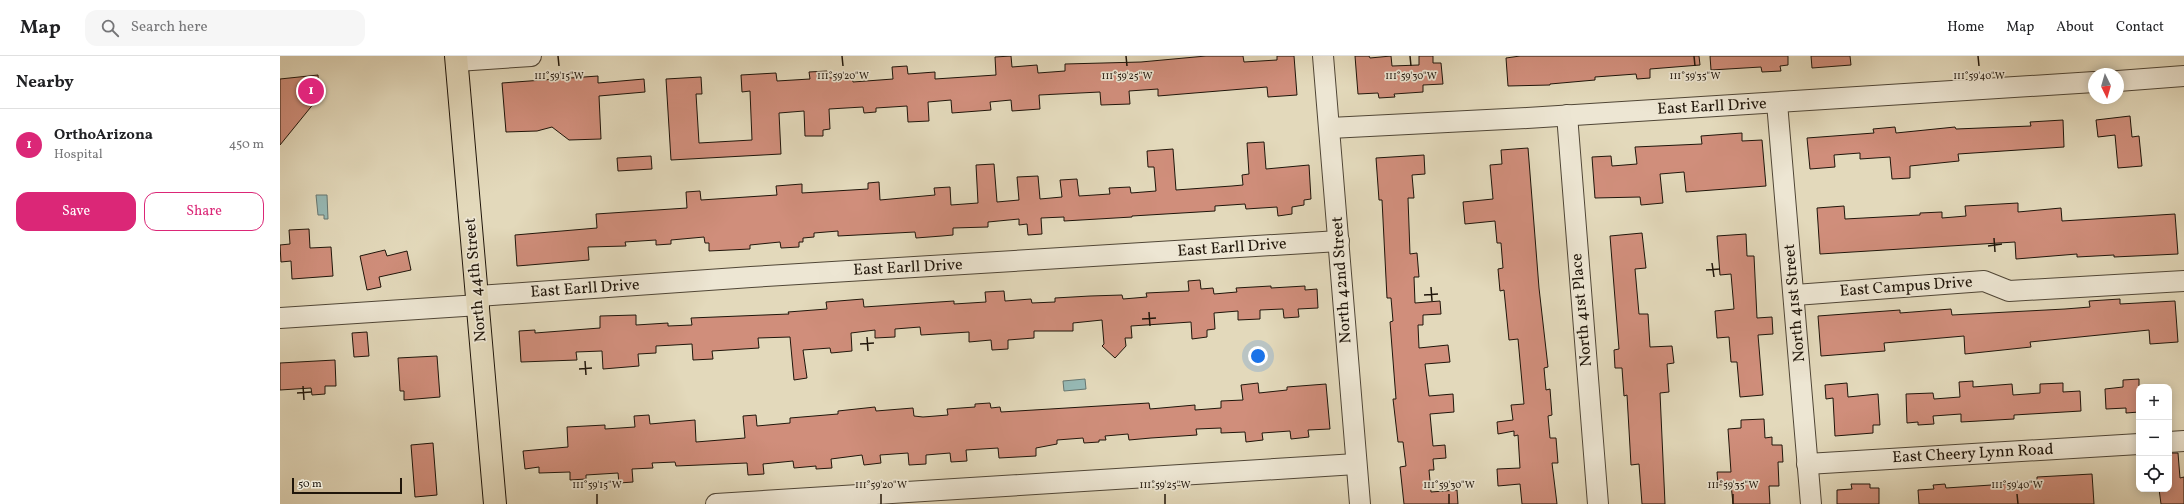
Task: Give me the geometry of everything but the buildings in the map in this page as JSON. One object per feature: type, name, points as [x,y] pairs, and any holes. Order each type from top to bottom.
[{"type":"main road","name":"North 44th Street","points":[[456,58],[495,504]]},
{"type":"street","points":[[456,58],[531,56]]},
{"type":"street","name":"North 42nd Street","points":[[1323,56],[1360,504]]},
{"type":"street","points":[[2124,80],[2184,76]]},
{"type":"street","name":"East Earll Drive","points":[[1330,128],[1777,103],[2088,82]]},
{"type":"street","name":"North 41st Street","points":[[1777,103],[1795,295],[1811,504]]},
{"type":"street","name":"North 41st Place","points":[[1567,115],[1598,504]]},
{"type":"street","name":"East Earll Drive","points":[[280,318],[743,278],[1339,241]]},
{"type":"street","name":"East Campus Drive","points":[[1795,295],[1984,281],[2009,291],[2184,281]]},
{"type":"street","points":[[2172,442],[2184,441]]},
{"type":"street","name":"East Cheery Lynn Road","points":[[1807,464],[2136,444]]},
{"type":"street","points":[[716,504],[1356,464]]},
{"type":"water","points":[[316,195],[327,195],[328,219],[324,219],[324,215],[318,215]]},
{"type":"water","points":[[1085,379],[1086,389],[1064,391],[1063,381]]},
{"type":"place","name":"OrthoArizona","points":[[311,91]]}]
